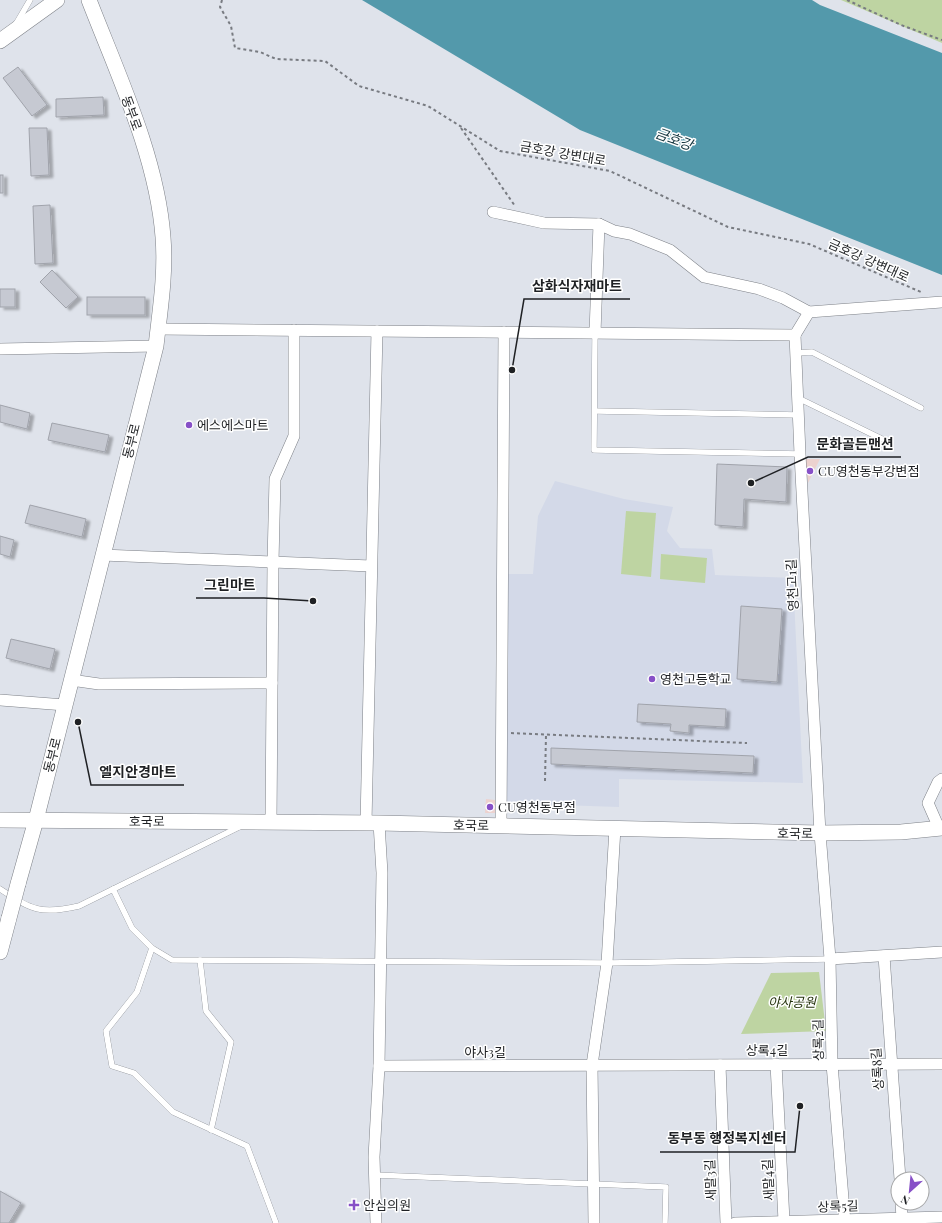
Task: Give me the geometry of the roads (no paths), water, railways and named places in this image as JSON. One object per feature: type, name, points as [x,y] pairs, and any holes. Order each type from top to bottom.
[{"type":"street","points":[[6,37],[57,0]]},
{"type":"street","name":"동부로","points":[[0,952],[36,820],[102,554],[156,346],[164,282],[163,238],[159,202],[151,165],[89,0]]},
{"type":"street","points":[[493,212],[544,223],[599,224],[614,231],[630,234],[670,250],[704,277],[759,289],[783,298],[809,312],[941,301]]},
{"type":"street","points":[[596,333],[599,224]]},
{"type":"street","points":[[158,328],[795,335],[809,312]]},
{"type":"street","points":[[270,822],[272,562],[275,479],[294,436],[294,330]]},
{"type":"street","points":[[376,1223],[374,1175],[379,1066],[382,873],[372,823],[371,566],[377,331]]},
{"type":"street","points":[[501,825],[504,332]]},
{"type":"street","name":"영천고1길","points":[[795,335],[820,833]]},
{"type":"street","points":[[0,349],[156,346]]},
{"type":"street","points":[[102,554],[371,566]]},
{"type":"street","points":[[71,680],[99,684],[272,683]]},
{"type":"street","points":[[0,700],[65,705]]},
{"type":"street","points":[[941,828],[928,803],[938,782],[942,780]]},
{"type":"street","name":"호국로","points":[[0,820],[501,825],[820,833],[901,832],[941,828]]},
{"type":"street","points":[[594,1223],[592,1065],[607,963],[615,828]]},
{"type":"street","name":"상록2길","points":[[820,833],[830,959],[832,1064],[844,1221]]},
{"type":"street","points":[[830,959],[942,952]]},
{"type":"street","name":"상록8길","points":[[884,956],[899,1171]]},
{"type":"street","name":"새말4길","points":[[776,1064],[784,1222]]},
{"type":"street","name":"상록4길","points":[[592,1065],[942,1064]]},
{"type":"street","name":"야사3길","points":[[379,1066],[592,1065]]},
{"type":"street","name":"새말3길","points":[[720,1065],[726,1223]]},
{"type":"street","points":[[902,1211],[902,1218]]},
{"type":"street","name":"상록5길","points":[[735,1223],[844,1221],[942,1216]]},
{"type":"lane","points":[[6,37],[30,0]]},
{"type":"lane","points":[[596,333],[594,450],[800,454]]},
{"type":"lane","points":[[796,353],[812,352],[921,408]]},
{"type":"lane","points":[[797,397],[882,439]]},
{"type":"lane","points":[[595,411],[798,416]]},
{"type":"lane","points":[[0,889],[28,906],[43,911],[56,911],[79,906],[248,822]]},
{"type":"lane","points":[[113,889],[132,928],[152,948],[172,960],[380,960],[607,963],[830,959]]},
{"type":"lane","points":[[152,948],[137,992],[106,1031],[112,1066],[134,1073],[173,1112],[247,1146],[276,1223]]},
{"type":"lane","points":[[200,960],[206,1011],[231,1042],[211,1130]]},
{"type":"lane","points":[[374,1175],[666,1187],[665,1223]]},
{"type":"water","name":"금호강","points":[[362,0],[812,0],[820,5],[942,53],[942,275],[580,130]]},
{"type":"place","name":"삼화식자재마트","points":[[512,370]]},
{"type":"place","name":"에스에스마트","points":[[189,425]]},
{"type":"place","name":"CU영천동부강변점","points":[[810,471]]},
{"type":"place","name":"문화골든맨션","points":[[751,483]]},
{"type":"place","name":"그린마트","points":[[313,601]]},
{"type":"place","name":"영천고등학교","points":[[652,679]]},
{"type":"place","name":"엘지안경마트","points":[[78,722]]},
{"type":"place","name":"CU영천동부점","points":[[490,807]]},
{"type":"place","name":"동부동 행정복지센터","points":[[800,1106]]},
{"type":"place","name":"안심의원","points":[[354,1205]]},
{"type":"park label","name":"야사공원","points":[[792,1002]]}]
